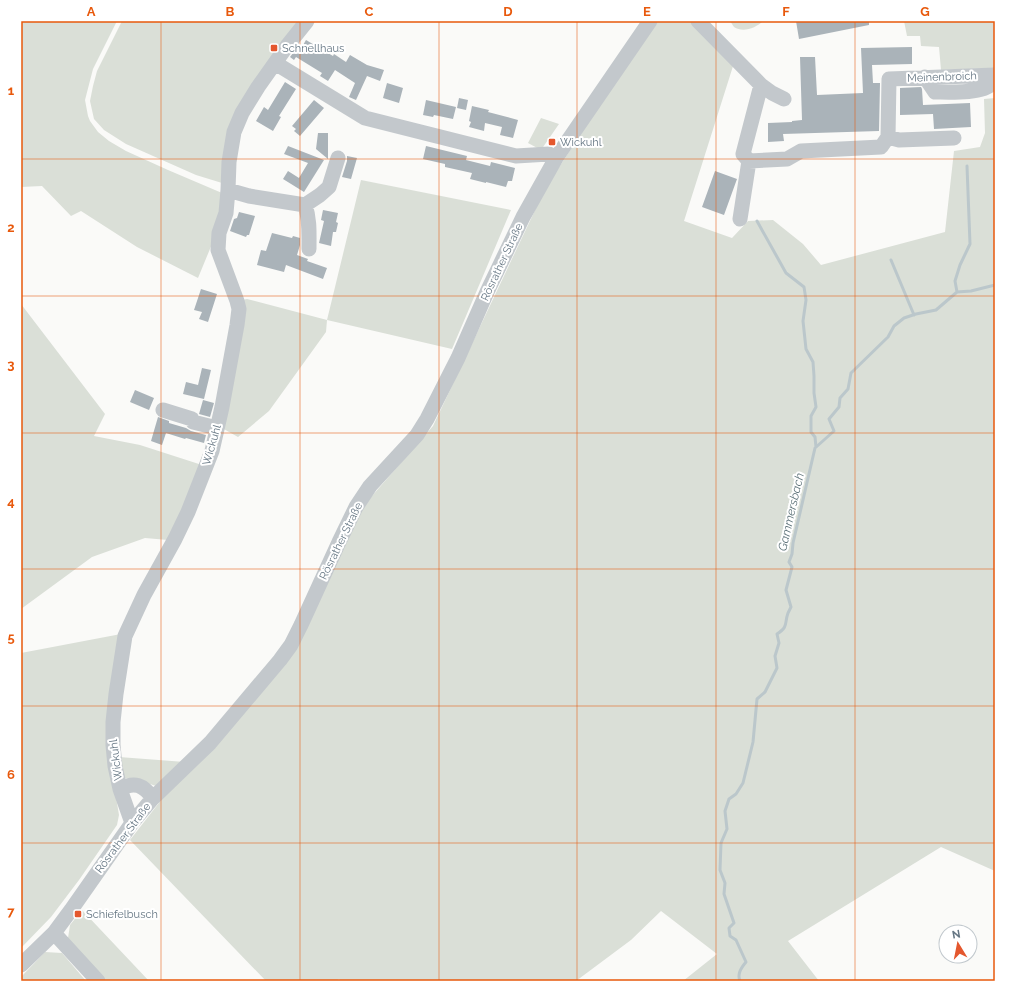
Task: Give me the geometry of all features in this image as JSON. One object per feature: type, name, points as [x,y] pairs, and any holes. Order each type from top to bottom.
[{"type":"street","name":"Wickuhl","points":[[132,823],[120,789],[114,766],[112,745],[116,694],[125,636],[144,595],[188,512],[212,451],[217,428],[239,309],[218,250],[219,233],[226,213],[229,162],[234,132],[242,113],[258,87],[307,21]]},
{"type":"street","name":"Rösrather Straße","points":[[21,965],[54,933],[132,823],[153,798],[210,743],[291,645],[356,507],[370,486],[417,435],[427,419],[458,358],[523,217],[556,158],[650,21]]},
{"type":"street","points":[[698,21],[761,85],[772,94],[784,99]]},
{"type":"street","points":[[275,63],[366,118],[516,156],[548,154],[556,158]]},
{"type":"street","name":"Meinenbroich","points":[[888,137],[889,78],[995,75]]},
{"type":"street","points":[[740,219],[749,161],[743,154],[761,85]]},
{"type":"street","points":[[749,161],[787,159],[801,151],[881,147],[888,137],[899,140],[954,138]]},
{"type":"street","points":[[228,190],[249,196],[305,205],[329,187],[338,158]]},
{"type":"street","points":[[305,205],[308,213],[309,224],[308,249]]},
{"type":"street","points":[[163,410],[192,419],[193,422],[217,428]]},
{"type":"street","points":[[120,789],[124,786],[133,784],[139,785],[144,788],[153,798]]},
{"type":"street","points":[[54,933],[98,981]]},
{"type":"shaded area","points":[[21,21],[117,21],[93,69],[85,100],[88,116],[98,132],[109,141],[126,151],[222,193],[223,198],[212,244],[198,278],[137,247],[81,211],[71,216],[42,186],[21,187]]},
{"type":"shaded area","points":[[122,21],[303,21],[240,112],[222,183],[196,175],[126,144],[104,130],[94,119],[90,101],[97,71]]},
{"type":"shaded area","points":[[658,21],[698,21],[734,63],[684,221],[732,238],[748,221],[773,220],[803,244],[821,265],[945,232],[954,151],[980,147],[985,133],[984,99],[995,98],[995,871],[941,847],[788,941],[819,981],[683,981],[717,954],[661,911],[631,940],[576,981],[341,981],[339,979],[336,981],[266,981],[130,840],[169,790],[292,651],[365,504],[433,426],[546,187],[632,56]]},
{"type":"shaded area","points":[[730,21],[763,21],[753,28],[741,30],[734,27]]},
{"type":"shaded area","points":[[904,21],[995,21],[995,68],[941,70],[939,47],[921,46],[920,36],[907,36]]},
{"type":"shaded area","points":[[541,118],[559,124],[541,150],[528,143]]},
{"type":"shaded area","points":[[361,180],[511,210],[452,349],[327,320]]},
{"type":"shaded area","points":[[247,299],[327,320],[326,332],[269,411],[238,437],[222,428],[242,300]]},
{"type":"shaded area","points":[[21,304],[105,414],[94,436],[140,445],[202,465],[168,540],[145,538],[92,557],[21,609]]},
{"type":"shaded area","points":[[121,634],[115,791],[119,815],[117,825],[51,917],[21,948],[21,653]]},
{"type":"shaded area","points":[[119,757],[185,762],[159,787],[135,779],[121,778]]},
{"type":"shaded area","points":[[82,910],[149,981],[106,981],[75,950],[68,938],[70,925]]},
{"type":"shaded area","points":[[45,952],[62,953],[86,981],[21,981],[21,977]]},
{"type":"building","points":[[796,21],[869,21],[869,25],[799,39]]},
{"type":"building","points":[[306,40],[333,56],[334,54],[346,62],[350,55],[367,65],[384,70],[380,81],[367,76],[356,100],[349,97],[355,83],[335,70],[328,81],[320,76],[322,73],[296,57],[294,60],[290,57],[299,45],[302,47]]},
{"type":"building","points":[[912,47],[912,64],[872,65],[873,83],[880,83],[879,131],[783,134],[784,141],[768,142],[768,123],[802,120],[800,57],[815,57],[817,95],[863,93],[861,48]]},
{"type":"building","points":[[285,82],[296,89],[279,116],[281,117],[273,131],[256,121],[264,107],[268,110]]},
{"type":"building","points":[[387,83],[403,88],[399,103],[383,98]]},
{"type":"building","points":[[921,87],[923,105],[970,103],[971,127],[934,129],[933,114],[900,115],[900,88]]},
{"type":"building","points":[[459,98],[468,100],[466,110],[457,108]]},
{"type":"building","points":[[314,100],[324,108],[300,136],[294,131],[296,129],[292,126]]},
{"type":"building","points":[[426,100],[456,107],[453,119],[434,115],[433,117],[423,115]]},
{"type":"building","points":[[472,106],[518,120],[513,138],[500,135],[502,127],[485,123],[484,131],[469,127],[471,122],[469,121]]},
{"type":"building","points":[[318,133],[328,133],[328,159],[316,149]]},
{"type":"building","points":[[288,146],[324,160],[304,192],[283,179],[288,171],[299,178],[308,163],[284,154]]},
{"type":"building","points":[[426,146],[467,156],[466,160],[490,166],[491,162],[515,168],[512,181],[508,181],[506,187],[470,179],[472,173],[445,167],[445,164],[423,159]]},
{"type":"building","points":[[347,156],[357,158],[351,179],[342,177]]},
{"type":"building","points":[[715,171],[737,179],[724,215],[702,207]]},
{"type":"building","points":[[323,210],[338,213],[336,222],[338,223],[336,232],[333,232],[331,246],[319,243],[324,221],[321,220]]},
{"type":"building","points":[[239,212],[255,216],[249,235],[246,237],[230,231],[234,219],[237,218]]},
{"type":"building","points":[[272,233],[292,238],[293,236],[300,238],[300,245],[297,255],[308,259],[307,261],[327,268],[323,279],[286,265],[284,272],[257,265],[261,250],[266,251]]},
{"type":"building","points":[[201,289],[217,294],[208,322],[199,319],[202,312],[194,310]]},
{"type":"building","points":[[202,368],[211,370],[204,399],[183,394],[186,382],[198,385]]},
{"type":"building","points":[[135,390],[154,398],[149,410],[130,402]]},
{"type":"building","points":[[203,400],[214,403],[210,417],[199,414]]},
{"type":"building","points":[[158,417],[169,421],[169,423],[206,435],[204,443],[166,433],[162,445],[151,441]]},
{"type":"waterway","points":[[957,292],[955,281],[960,265],[970,244],[967,166]]},
{"type":"waterway","points":[[757,221],[786,273],[804,287],[806,300],[803,321],[806,349],[813,362],[816,407],[811,416],[811,432],[815,437],[816,447]]},
{"type":"waterway","points":[[891,260],[914,315]]},
{"type":"waterway","name":"Gammersbach","points":[[740,981],[740,971],[746,962],[736,940],[730,936],[729,928],[734,923],[724,894],[725,883],[720,870],[721,843],[727,829],[725,811],[729,799],[736,794],[743,783],[753,742],[757,699],[765,692],[777,668],[775,656],[779,643],[777,634],[785,627],[791,607],[786,590],[792,567],[789,562],[815,448],[834,431],[829,419],[839,407],[840,398],[848,389],[851,373],[888,337],[894,326],[904,318],[936,310],[957,292],[971,291],[995,285]]},
{"type":"place","name":"Schnellhaus","points":[[274,48]]},
{"type":"place","name":"Wickuhl","points":[[552,142]]},
{"type":"place","name":"Schiefelbusch","points":[[78,914]]}]
